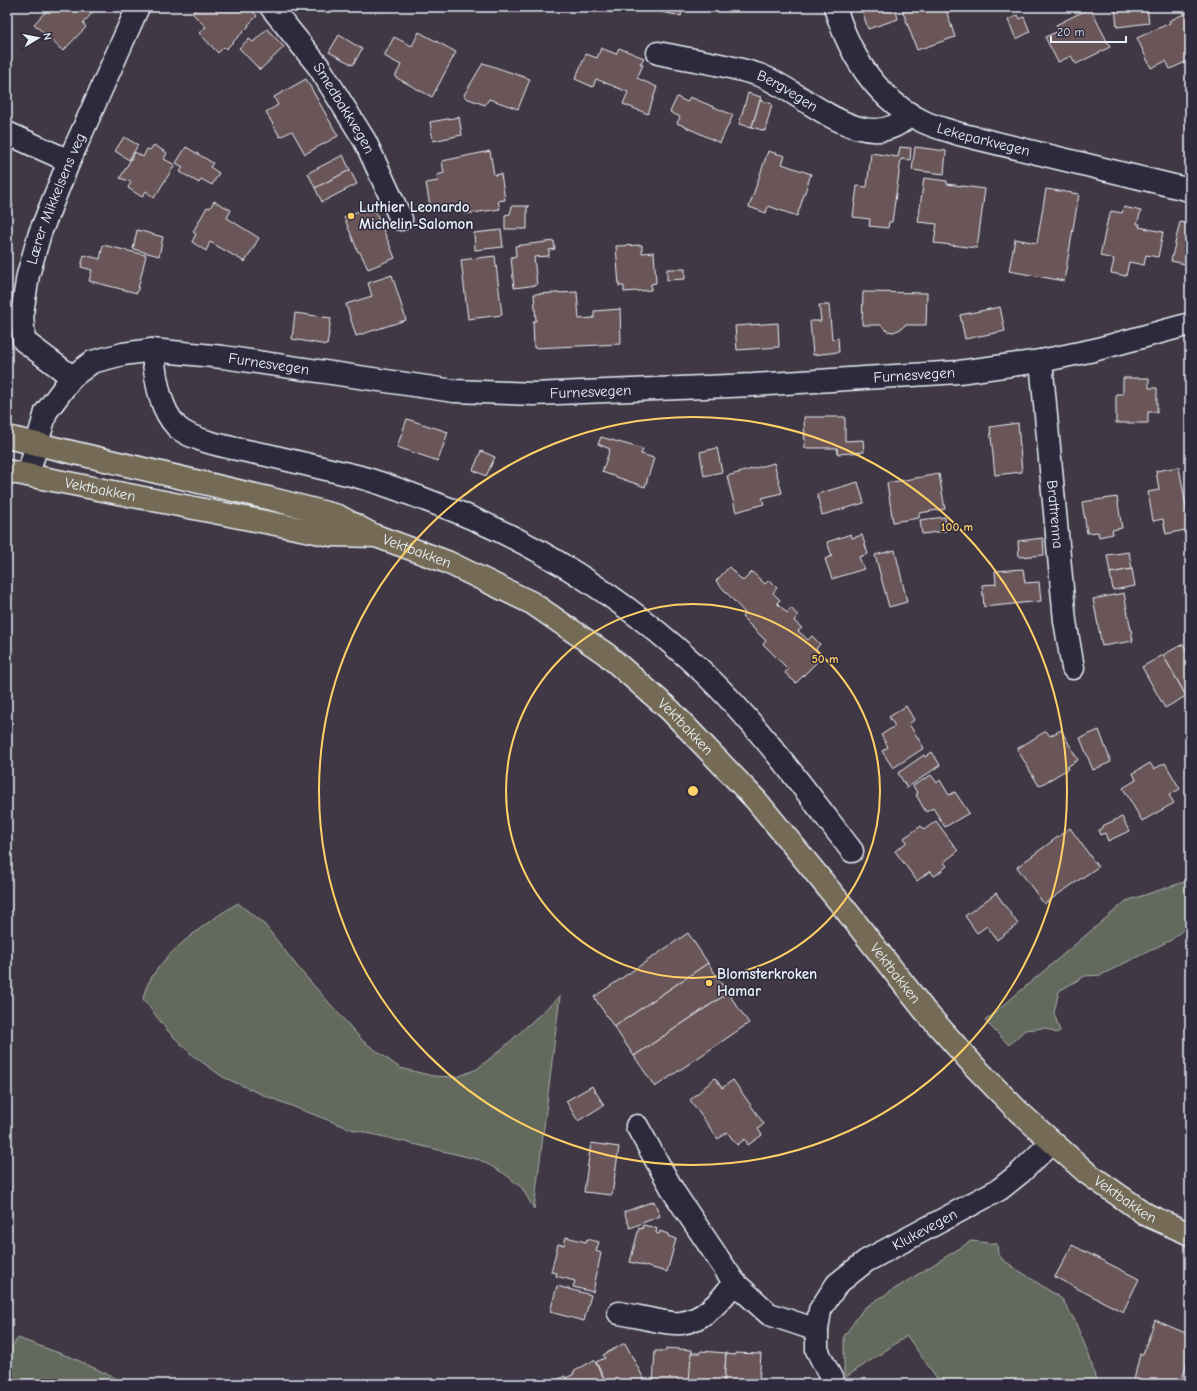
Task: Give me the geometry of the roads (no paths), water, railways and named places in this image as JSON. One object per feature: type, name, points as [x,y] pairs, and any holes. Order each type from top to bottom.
[{"type":"main road","points":[[7,437],[272,499],[338,516],[376,536]]},
{"type":"main road","name":"Vektbakken","points":[[17,473],[331,535],[376,536],[447,562],[532,603],[606,654],[670,710],[756,800],[925,1012],[975,1067],[1052,1142],[1088,1173],[1147,1215],[1190,1234]]},
{"type":"street","name":"Lærer Mikkelsens veg","points":[[72,377],[24,340],[22,313],[28,275],[40,233],[69,161],[138,7]]},
{"type":"street","name":"Smedbakkvegen","points":[[271,7],[319,67],[365,141],[401,219]]},
{"type":"street","name":"Lekeparkvegen","points":[[835,7],[850,47],[863,70],[884,93],[910,114],[925,123],[959,134],[1190,190]]},
{"type":"street","name":"Bergvegen","points":[[658,53],[738,68],[760,75],[784,87],[836,120],[858,128],[890,128],[902,122],[910,114]]},
{"type":"street","points":[[7,133],[69,161]]},
{"type":"street","name":"Furnesvegen","points":[[17,473],[36,444],[46,412],[72,377],[92,362],[123,354],[152,350],[223,357],[454,391],[519,394],[896,377],[959,372],[1041,361],[1144,338],[1190,324]]},
{"type":"street","points":[[152,350],[156,379],[164,409],[178,428],[209,443],[359,477],[431,501],[537,550],[611,596],[663,636],[705,674],[782,760],[852,851]]},
{"type":"street","name":"Brattrenna","points":[[1041,361],[1065,621],[1073,668]]},
{"type":"street","points":[[637,1126],[675,1194],[734,1282],[769,1314],[816,1330]]},
{"type":"street","name":"Klukevegen","points":[[834,1384],[817,1350],[816,1330],[820,1310],[836,1284],[866,1261],[1000,1188],[1020,1173],[1052,1142]]},
{"type":"street","points":[[619,1313],[680,1323],[698,1318],[722,1299],[734,1282]]},
{"type":"place","name":"Luthier Leonardo Michelin-Salomon","points":[[351,216]]},
{"type":"place","name":"Blomsterkroken Hamar","points":[[709,983]]}]
